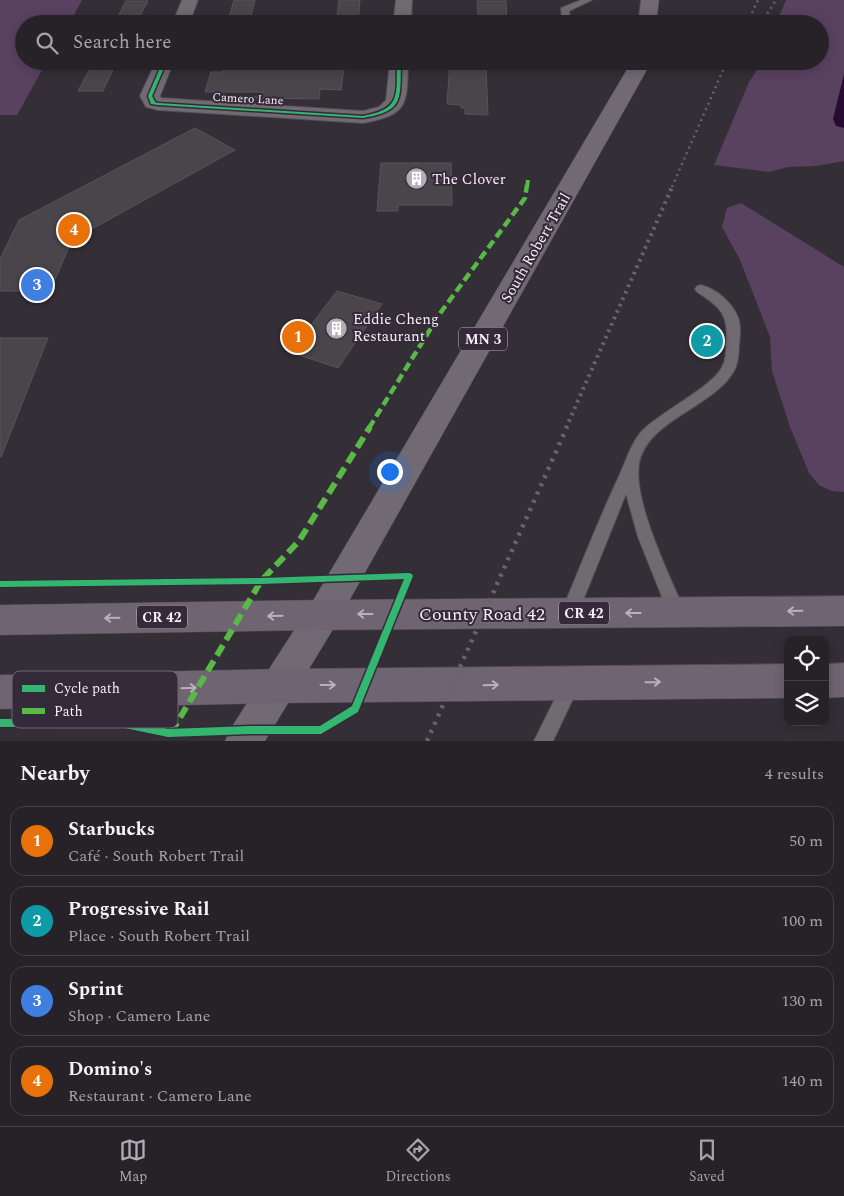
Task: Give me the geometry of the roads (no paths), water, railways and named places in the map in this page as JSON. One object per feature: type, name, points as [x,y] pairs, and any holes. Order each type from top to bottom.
[{"type":"highway","name":"County Road 42","points":[[0,620],[844,610]]},
{"type":"highway","points":[[829,681],[844,680]]},
{"type":"highway","points":[[178,688],[784,681]]},
{"type":"main road","points":[[648,15],[650,0]]},
{"type":"main road","name":"South Robert Trail","points":[[323,615],[576,179],[637,70]]},
{"type":"main road","name":"MN 3","points":[[244,741],[323,615]]},
{"type":"street","points":[[184,15],[190,0]]},
{"type":"street","points":[[403,15],[404,0]]},
{"type":"street","name":"Camero Lane","points":[[161,70],[150,96],[153,103],[363,117],[387,112],[394,107],[397,100],[399,70]]},
{"type":"lane","points":[[565,15],[564,10],[588,0]]},
{"type":"lane","points":[[570,613],[610,512],[632,465],[638,446],[644,438],[672,415],[708,391],[728,369],[734,330],[733,319],[723,306],[700,289]]},
{"type":"lane","points":[[632,465],[634,497],[639,514],[676,612]]},
{"type":"lane","points":[[543,741],[572,683]]},
{"type":"railway","points":[[751,15],[758,0]]},
{"type":"railway","points":[[767,15],[776,0]]},
{"type":"railway","points":[[672,187],[723,70]]},
{"type":"railway","points":[[566,428],[673,185]]},
{"type":"railway","points":[[427,741],[567,427]]},
{"type":"place","name":"The Clover","points":[[416,179]]},
{"type":"place","name":"Domino's","points":[[74,230]]},
{"type":"place","name":"Sprint","points":[[37,285]]},
{"type":"place","name":"Eddie Cheng Restaurant","points":[[337,328]]},
{"type":"place","name":"Starbucks","points":[[298,337]]},
{"type":"place","name":"Progressive Rail","points":[[707,341]]}]
